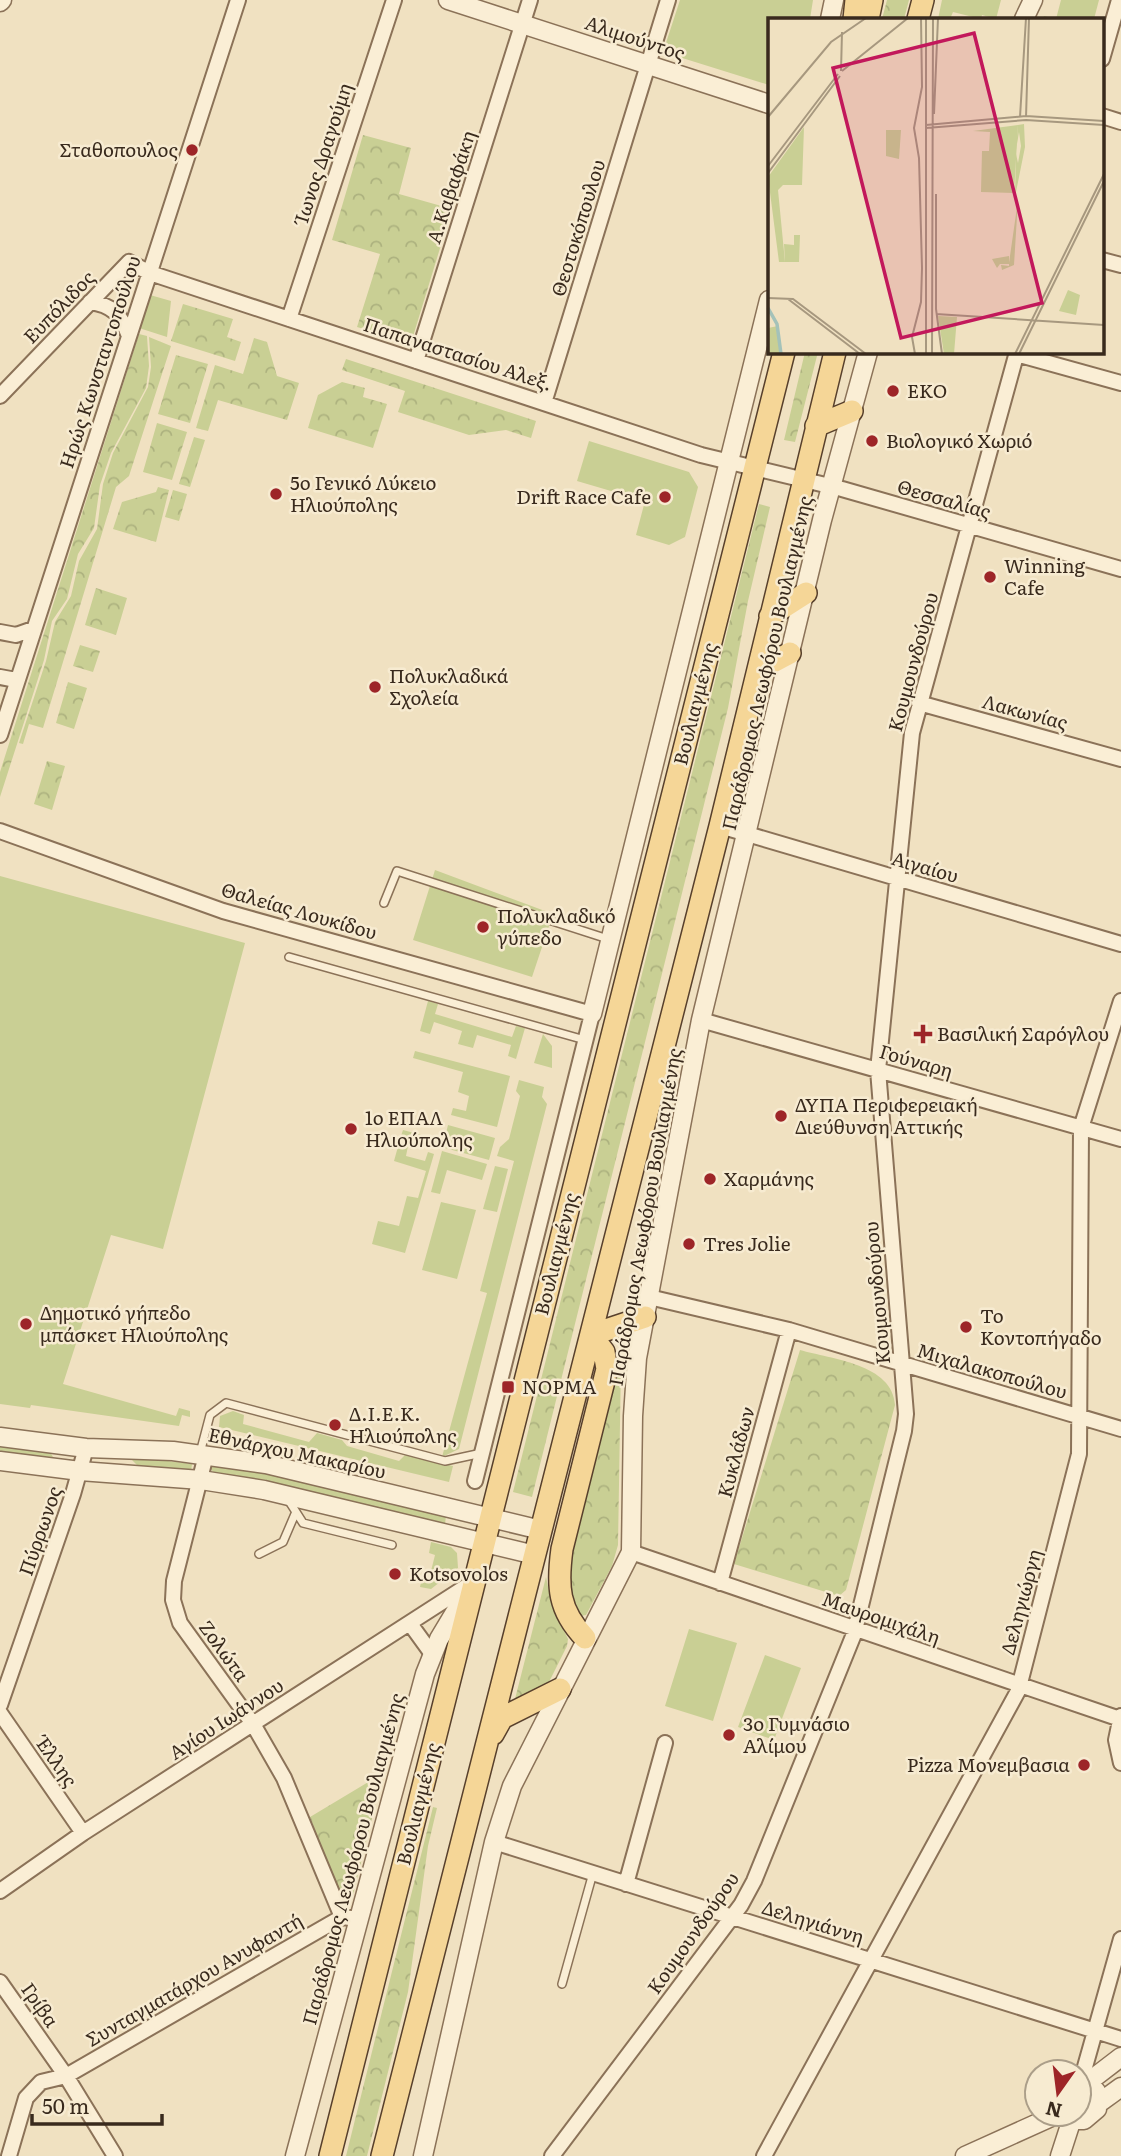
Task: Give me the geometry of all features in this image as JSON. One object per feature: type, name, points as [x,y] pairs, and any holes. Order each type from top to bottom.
[{"type":"main road","points":[[854,18],[856,0]]},
{"type":"main road","points":[[868,18],[872,0]]},
{"type":"main road","points":[[918,18],[923,0]]},
{"type":"main road","name":"Βουλιαγμένης","points":[[330,2156],[783,354]]},
{"type":"main road","points":[[382,2156],[720,826],[834,354]]},
{"type":"main road","points":[[816,426],[852,411]]},
{"type":"main road","points":[[770,616],[806,593]]},
{"type":"main road","points":[[758,670],[790,653]]},
{"type":"main road","points":[[591,1335],[647,1307]]},
{"type":"main road","points":[[585,1638],[570,1622],[558,1576],[567,1525],[607,1369],[604,1352],[591,1335]]},
{"type":"main road","points":[[487,1745],[502,1718],[560,1689]]},
{"type":"street","name":"Ηρώς Κωνσταντοπούλου","points":[[0,735],[238,0]]},
{"type":"street","name":"Ίωνος Δραγούμη","points":[[289,319],[394,0]]},
{"type":"street","name":"Αλιμούντος","points":[[448,0],[768,104]]},
{"type":"street","name":"Α.Καβαφάκη","points":[[416,361],[530,0]]},
{"type":"street","name":"Θεοτοκόπουλου","points":[[544,403],[668,0]]},
{"type":"street","points":[[830,18],[834,0]]},
{"type":"street","points":[[1024,18],[1033,0]]},
{"type":"street","points":[[1104,52],[1119,0]]},
{"type":"street","points":[[1104,117],[1121,122]]},
{"type":"street","points":[[1104,261],[1121,265]]},
{"type":"street","name":"Ευπόλιδος","points":[[0,396],[129,262],[150,273]]},
{"type":"street","name":"Παπαναστασίου Αλεξ.","points":[[150,273],[544,403],[727,461],[755,467]]},
{"type":"street","points":[[90,302],[105,304],[122,318],[128,336]]},
{"type":"street","points":[[475,1481],[612,940],[727,461],[768,304]]},
{"type":"street","name":"Παράδρομος Λεωφόρου Βουλιαγμένης","points":[[423,2156],[494,1842],[512,1786],[631,1552],[633,1406],[647,1307],[701,1020],[831,486],[867,354]]},
{"type":"street","name":"Κουμουνδούρου","points":[[552,2156],[731,1917],[754,1881],[855,1629],[906,1414],[878,1070],[912,733],[1016,354]]},
{"type":"street","points":[[1020,354],[1121,383]]},
{"type":"street","name":"Θεσσαλίας","points":[[755,467],[831,486],[1121,569]]},
{"type":"street","points":[[0,632],[16,635],[33,629]]},
{"type":"street","points":[[0,677],[16,680]]},
{"type":"street","name":"Λακωνίας","points":[[919,703],[1121,759]]},
{"type":"street","name":"Αιγαίου","points":[[720,826],[1121,944]]},
{"type":"street","name":"Θαλείας Λουκίδου","points":[[0,831],[223,911],[592,1014]]},
{"type":"street","name":"Δεληγιώργη","points":[[764,2156],[869,1960],[1003,1720],[1019,1685],[1079,1454],[1081,1128],[1121,1001]]},
{"type":"street","name":"Γούναρη","points":[[701,1020],[1121,1139]]},
{"type":"street","name":"Μιχαλακοπούλου","points":[[647,1307],[789,1331],[1121,1429]]},
{"type":"street","name":"Κυκλάδων","points":[[720,1583],[789,1331]]},
{"type":"street","name":"Εθνάρχου Μακαρίου","points":[[0,1437],[86,1448],[203,1455],[266,1464],[541,1530]]},
{"type":"street","name":"Πύρρωνος","points":[[0,1705],[86,1448]]},
{"type":"street","name":"Ζολώτα","points":[[203,1455],[201,1480],[174,1581],[173,1600],[180,1623],[253,1724],[284,1778],[350,1918]]},
{"type":"street","points":[[0,1461],[80,1471],[201,1480],[280,1494],[535,1555]]},
{"type":"street","name":"Μαυρομιχάλη","points":[[631,1552],[1120,1717]]},
{"type":"street","name":"Παράδρομος Λεωφόρου Βουλιαγμένης","points":[[295,2156],[350,1918],[432,1654],[474,1581]]},
{"type":"street","name":"Αγίου Ιωάννου","points":[[0,1891],[83,1833],[411,1625],[474,1581]]},
{"type":"street","points":[[411,1625],[432,1654]]},
{"type":"street","name":"Έλλης","points":[[0,1713],[83,1833]]},
{"type":"street","points":[[1120,1717],[1116,1740],[1121,1763]]},
{"type":"street","points":[[626,1884],[665,1743]]},
{"type":"street","name":"Δεληγιάννη","points":[[494,1842],[1121,2039]]},
{"type":"street","name":"Συνταγματάρχου Ανυφαντή","points":[[9,2156],[26,2098],[41,2082],[66,2076],[350,1918]]},
{"type":"street","points":[[1088,2058],[1121,1939]]},
{"type":"street","name":"Γρίβα","points":[[0,1982],[66,2076],[115,2156]]},
{"type":"street","points":[[1093,2075],[1121,2057]]},
{"type":"street","points":[[1093,2112],[1099,2103],[1121,2087]]},
{"type":"street","points":[[1093,2089],[1099,2103]]},
{"type":"street","points":[[965,2156],[1035,2128]]},
{"type":"street","points":[[1060,2156],[1064,2128]]},
{"type":"lane","points":[[384,903],[397,872],[612,940]]},
{"type":"lane","points":[[289,957],[585,1040]]},
{"type":"lane","points":[[203,1455],[209,1415],[226,1403],[445,1461],[482,1453]]},
{"type":"lane","points":[[258,1554],[283,1542],[295,1514],[294,1507],[280,1494]]},
{"type":"lane","points":[[295,1514],[303,1523],[392,1545]]},
{"type":"lane","points":[[562,1984],[593,1873]]},
{"type":"green space","points":[[680,0],[813,0],[810,18],[768,18],[768,85],[663,52]]},
{"type":"green space","points":[[887,0],[909,0],[904,18],[882,18]]},
{"type":"green space","points":[[942,0],[1001,0],[996,18],[982,15],[981,18],[977,18],[953,12],[950,18],[938,18]]},
{"type":"green space","points":[[1061,0],[1099,0],[1094,18],[1056,18]]},
{"type":"green space","points":[[363,135],[411,148],[399,194],[452,209],[411,343],[357,327],[380,254],[332,240]]},
{"type":"green space","points":[[150,295],[171,301],[167,337],[139,328]]},
{"type":"green space","points":[[183,304],[233,319],[227,337],[241,342],[235,361],[171,341]]},
{"type":"green space","points":[[139,334],[147,336],[149,366],[146,388],[111,453],[100,485],[94,528],[78,554],[67,599],[52,621],[44,660],[0,797],[0,772]]},
{"type":"green space","points":[[149,337],[171,346],[129,476],[116,487],[43,728],[29,724],[23,744],[19,743],[46,661],[55,622],[71,596],[79,561],[97,529],[103,484],[113,453],[148,387],[151,367]]},
{"type":"green space","points":[[254,338],[267,342],[277,376],[299,383],[287,420],[218,400],[208,431],[196,428],[215,365],[243,374]]},
{"type":"green space","points":[[805,354],[817,354],[795,442],[784,440]]},
{"type":"green space","points":[[176,355],[208,364],[190,423],[158,414]]},
{"type":"green space","points":[[346,359],[536,421],[531,438],[506,430],[469,435],[398,412],[405,391],[342,370]]},
{"type":"green space","points":[[342,382],[365,388],[363,397],[387,404],[373,448],[308,428],[318,395]]},
{"type":"green space","points":[[157,423],[187,432],[172,480],[143,472]]},
{"type":"green space","points":[[194,437],[205,440],[190,487],[179,484]]},
{"type":"green space","points":[[589,441],[689,472],[698,487],[685,537],[669,545],[636,535],[645,501],[577,481]]},
{"type":"green space","points":[[158,487],[169,490],[156,542],[113,529],[122,502],[156,492]]},
{"type":"green space","points":[[173,490],[187,494],[179,521],[165,517]]},
{"type":"green space","points":[[759,504],[770,507],[748,601],[728,708],[532,1497],[513,1492]]},
{"type":"green space","points":[[96,588],[127,598],[116,635],[85,625]]},
{"type":"green space","points":[[80,645],[100,651],[93,672],[73,666]]},
{"type":"green space","points":[[68,682],[87,688],[74,729],[56,723]]},
{"type":"green space","points":[[47,761],[65,766],[52,810],[34,804]]},
{"type":"green space","name":"Πολυκλαδικό γύπεδο","points":[[435,870],[553,914],[532,977],[413,940]]},
{"type":"green space","points":[[0,876],[245,943],[163,1249],[111,1235],[63,1384],[176,1416],[179,1408],[190,1411],[190,1417],[182,1415],[179,1426],[31,1405],[30,1408],[0,1404]]},
{"type":"green space","points":[[428,1001],[438,1004],[435,1014],[512,1037],[516,1026],[525,1028],[516,1059],[508,1056],[511,1045],[477,1035],[473,1048],[458,1044],[462,1031],[434,1022],[430,1034],[420,1031]]},
{"type":"green space","points":[[543,1034],[552,1046],[552,1068],[534,1063]]},
{"type":"green space","points":[[415,1051],[510,1076],[497,1127],[451,1115],[453,1108],[466,1111],[469,1096],[458,1092],[463,1072],[413,1058]]},
{"type":"green space","points":[[519,1080],[544,1087],[542,1097],[547,1104],[459,1449],[442,1457],[487,1293],[480,1291],[514,1161],[497,1156],[500,1147],[509,1139],[520,1096],[516,1091]]},
{"type":"green space","points":[[448,1125],[495,1138],[489,1160],[401,1136],[403,1130],[444,1141]]},
{"type":"green space","points":[[399,1143],[408,1146],[406,1156],[425,1161],[428,1152],[434,1154],[405,1253],[372,1244],[378,1221],[399,1226],[407,1196],[418,1198],[426,1171],[394,1161]]},
{"type":"green space","points":[[442,1151],[487,1164],[482,1180],[447,1170],[440,1194],[431,1192]]},
{"type":"green space","points":[[495,1166],[508,1169],[497,1212],[483,1209]]},
{"type":"green space","points":[[441,1202],[476,1210],[457,1279],[422,1270]]},
{"type":"green space","points":[[800,1350],[872,1372],[884,1380],[892,1391],[895,1405],[846,1590],[839,1596],[734,1564]]},
{"type":"green space","points":[[616,1362],[621,1363],[618,1545],[612,1566],[586,1615],[581,1616],[569,1595],[568,1566]]},
{"type":"green space","points":[[233,1411],[244,1415],[243,1424],[309,1442],[317,1433],[342,1440],[347,1446],[399,1461],[405,1455],[453,1466],[449,1482],[219,1427],[220,1416]]},
{"type":"green space","points":[[0,1444],[50,1452],[53,1457],[0,1455]]},
{"type":"green space","points":[[136,1457],[192,1464],[191,1472],[137,1465],[132,1460]]},
{"type":"green space","points":[[214,1465],[271,1473],[446,1516],[445,1524],[269,1482],[215,1474],[210,1468]]},
{"type":"green space","points":[[431,1542],[451,1547],[457,1553],[458,1568],[431,1589],[420,1587],[422,1578],[429,1579],[435,1555],[429,1553]]},
{"type":"green space","points":[[546,1577],[552,1606],[568,1639],[567,1646],[546,1688],[515,1699]]},
{"type":"green space","points":[[689,1629],[737,1643],[713,1721],[665,1706]]},
{"type":"green space","points":[[765,1655],[801,1668],[774,1740],[738,1727]]},
{"type":"green space","points":[[370,1781],[379,1789],[353,1895],[342,1901],[310,1817]]},
{"type":"green space","points":[[433,1807],[437,1808],[428,1846],[408,1992],[367,2156],[346,2156]]},
{"type":"place","name":"Σταθοπουλος","points":[[192,150]]},
{"type":"place","name":"EKO","points":[[893,391]]},
{"type":"place","name":"Βιολογικό Χωριό","points":[[872,441]]},
{"type":"place","name":"5ο Γενικό Λύκειο Ηλιούπολης","points":[[276,494]]},
{"type":"place","name":"Drift Race Cafe","points":[[665,497]]},
{"type":"place","name":"Winning Cafe","points":[[990,577]]},
{"type":"place","name":"Πολυκλαδικά Σχολεία","points":[[375,687]]},
{"type":"place","name":"Πολυκλαδικό γύπεδο","points":[[483,927]]},
{"type":"place","name":"Βασιλική Σαρόγλου","points":[[923,1034]]},
{"type":"place","name":"ΔΥΠΑ Περιφερειακή Διεύθυνση Αττικής","points":[[781,1116]]},
{"type":"place","name":"1ο ΕΠΑΛ Ηλιούπολης","points":[[351,1129]]},
{"type":"place","name":"Χαρμάνης","points":[[710,1179]]},
{"type":"place","name":"Tres Jolie","points":[[689,1244]]},
{"type":"place","name":"Δημοτικό γήπεδο μπάσκετ Ηλιούπολης","points":[[26,1324]]},
{"type":"place","name":"Το Κοντοπήγαδο","points":[[966,1327]]},
{"type":"place","name":"ΝΟΡΜΑ","points":[[508,1387]]},
{"type":"place","name":"Δ.Ι.Ε.Κ. Ηλιούπολης","points":[[335,1425]]},
{"type":"place","name":"Kotsovolos","points":[[395,1574]]},
{"type":"place","name":"3ο Γυμνάσιο Αλίμου","points":[[729,1735]]},
{"type":"place","name":"Pizza Μονεμβασια","points":[[1084,1765]]}]
